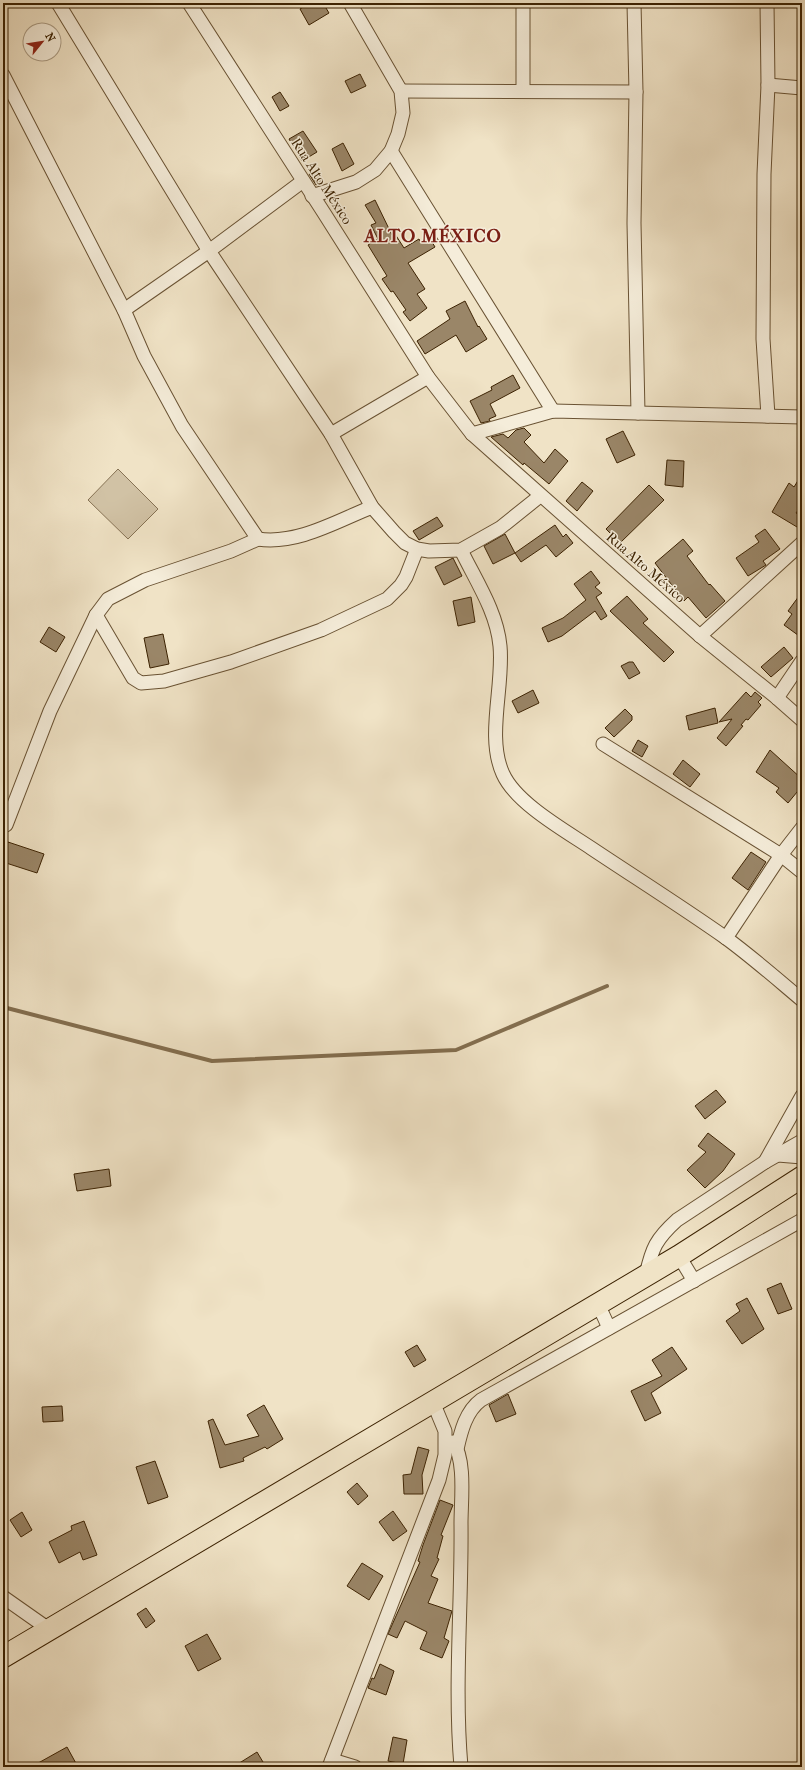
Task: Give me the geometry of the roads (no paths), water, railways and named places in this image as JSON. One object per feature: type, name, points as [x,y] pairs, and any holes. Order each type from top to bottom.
[{"type":"main road","points":[[3,1658],[679,1256],[802,1177]]},
{"type":"street","points":[[58,3],[209,251],[331,434],[372,507],[394,532],[405,543],[417,549],[429,551],[461,550],[500,528],[540,496]]},
{"type":"street","name":"Rua Alto México","points":[[189,3],[428,377],[472,434],[540,496],[700,636],[802,720]]},
{"type":"street","points":[[312,196],[356,182],[375,170],[391,151],[398,134],[403,113],[401,91],[350,3]]},
{"type":"street","points":[[523,3],[523,90]]},
{"type":"street","points":[[634,3],[636,92],[634,223],[638,413]]},
{"type":"street","points":[[767,3],[768,85],[764,174],[763,339],[768,416]]},
{"type":"street","points":[[3,75],[124,310],[144,356],[182,426],[258,539]]},
{"type":"street","points":[[768,85],[802,88]]},
{"type":"street","points":[[401,91],[523,90],[636,92]]},
{"type":"street","points":[[391,151],[553,412]]},
{"type":"street","points":[[124,310],[209,251],[303,181]]},
{"type":"street","points":[[331,434],[428,377]]},
{"type":"street","points":[[472,434],[553,412],[802,416]]},
{"type":"street","points":[[6,825],[50,711],[96,615],[108,599],[145,580],[230,551],[258,539],[273,540],[308,533],[372,507]]},
{"type":"street","points":[[700,636],[802,543]]},
{"type":"street","points":[[96,615],[133,678],[141,683],[164,681],[231,662],[321,630],[387,599],[401,585],[406,577],[417,549]]},
{"type":"street","points":[[461,550],[492,613],[500,647],[496,742],[501,769],[509,785],[518,796],[552,822],[726,938],[802,1000]]},
{"type":"street","points":[[777,698],[802,661]]},
{"type":"street","points":[[603,744],[781,855],[802,872]]},
{"type":"street","points":[[726,938],[781,855],[802,828]]},
{"type":"street","points":[[765,1162],[802,1096]]},
{"type":"street","points":[[646,1275],[651,1252],[665,1230],[677,1220],[765,1162],[802,1141]]},
{"type":"street","points":[[778,1155],[802,1157]]},
{"type":"street","points":[[461,1767],[458,1732],[462,1557],[461,1472],[457,1449],[462,1428],[476,1404],[802,1220]]},
{"type":"street","points":[[679,1256],[694,1281]]},
{"type":"street","points":[[598,1304],[609,1328]]},
{"type":"street","points":[[432,1402],[444,1431],[457,1449]]},
{"type":"street","points":[[355,1767],[330,1763],[439,1480],[445,1455],[444,1431]]},
{"type":"street","points":[[3,1597],[50,1630]]},
{"type":"waterway","points":[[3,1007],[212,1061],[456,1050],[607,986]]},
{"type":"district","name":"ALTO MÉXICO","points":[[433,236]]}]
